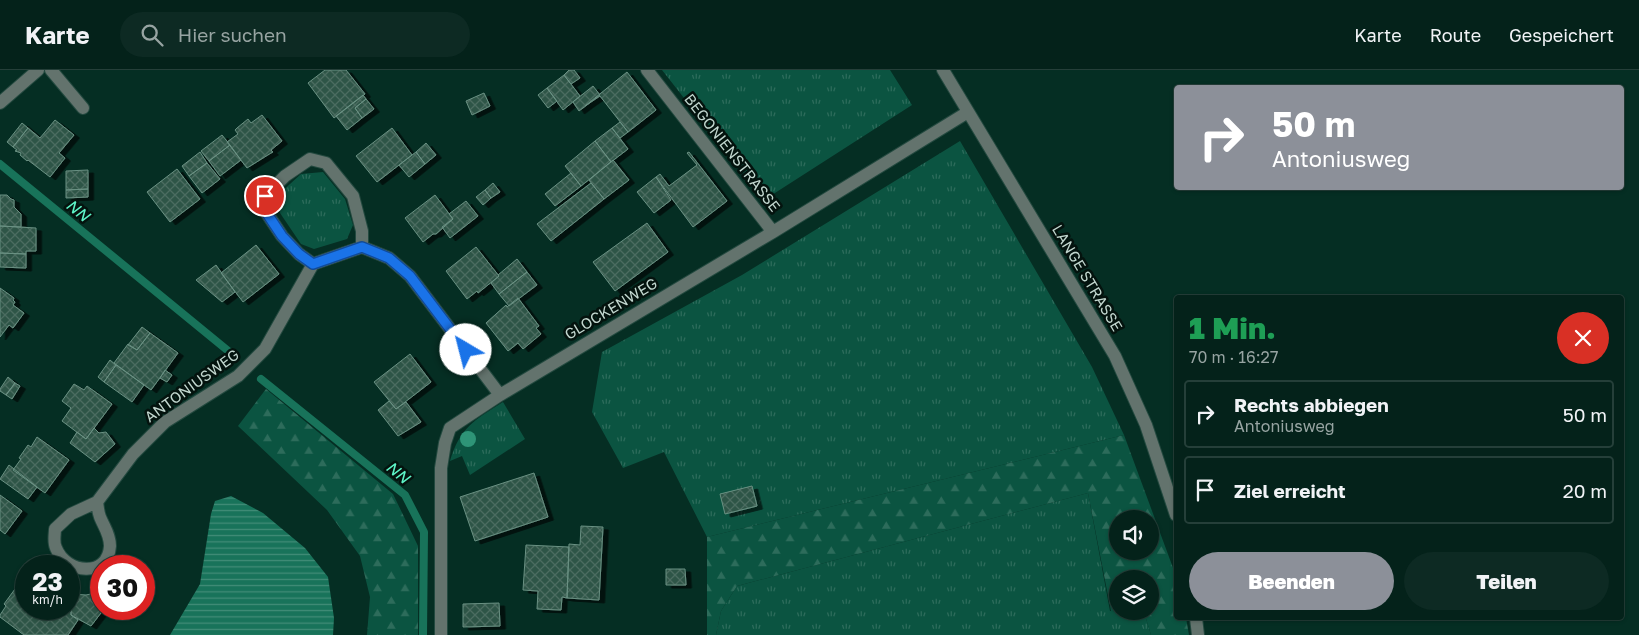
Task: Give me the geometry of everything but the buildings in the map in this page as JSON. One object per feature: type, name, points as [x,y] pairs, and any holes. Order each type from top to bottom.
[{"type":"street","points":[[0,104],[38,70]]},
{"type":"street","points":[[50,70],[83,108]]},
{"type":"street","name":"BEGONIENSTRASSE","points":[[647,70],[773,232]]},
{"type":"street","name":"LANGE STRASSE","points":[[943,70],[1115,356],[1146,425],[1174,509]]},
{"type":"street","name":"GLOCKENWEG","points":[[441,635],[441,468],[444,443],[450,428],[500,395],[773,232],[968,112]]},
{"type":"street","points":[[362,247],[362,231],[353,196],[326,163],[310,159],[285,176],[265,196],[266,212],[282,236],[299,254],[313,264],[362,247],[389,258],[410,276],[500,395]]},
{"type":"street","name":"ANTONIUSWEG","points":[[97,502],[100,516],[108,532],[110,545],[108,556],[98,565],[89,569],[72,567],[61,559],[54,546],[55,528],[71,514],[97,502],[132,454],[166,422],[238,376],[265,349],[313,264]]},
{"type":"street","points":[[1196,620],[1198,635]]},
{"type":"green space","points":[[662,70],[890,70],[912,105],[764,200]]},
{"type":"green space","points":[[960,141],[1092,367],[1124,435],[707,537],[664,452],[623,468],[592,412],[602,352],[742,275]]},
{"type":"green space","points":[[323,172],[345,199],[353,225],[347,239],[314,249],[301,244],[280,213],[279,194],[301,174]]},
{"type":"green space","points":[[266,389],[393,494],[418,546],[418,635],[367,635],[370,597],[360,556],[327,510],[238,426]]},
{"type":"green space","points":[[503,402],[525,439],[470,475],[462,456],[450,461],[454,449],[470,426]]},
{"type":"green space","points":[[1124,435],[1152,510],[1109,510],[1109,560],[1159,560],[1159,530],[1174,571],[1174,620],[1186,620],[1189,635],[1151,635],[1146,620],[1159,620],[1159,570],[1109,570],[1109,601],[1088,493],[737,586],[721,611],[716,635],[707,635],[707,537]]},
{"type":"green space","points":[[1088,493],[1109,606],[1109,620],[1146,620],[1151,635],[716,635],[721,611],[737,586]]},
{"type":"shaded area","points":[[231,496],[263,513],[305,548],[328,577],[334,618],[333,635],[170,635],[200,584],[211,514],[215,501]]},
{"type":"waterway","name":"NN","points":[[0,164],[232,354]]},
{"type":"waterway","name":"NN","points":[[261,379],[405,495],[424,532],[423,635]]},
{"type":"route","points":[[265,196],[266,212],[282,236],[299,254],[313,264],[362,247],[389,258],[410,276],[466,350]]}]
